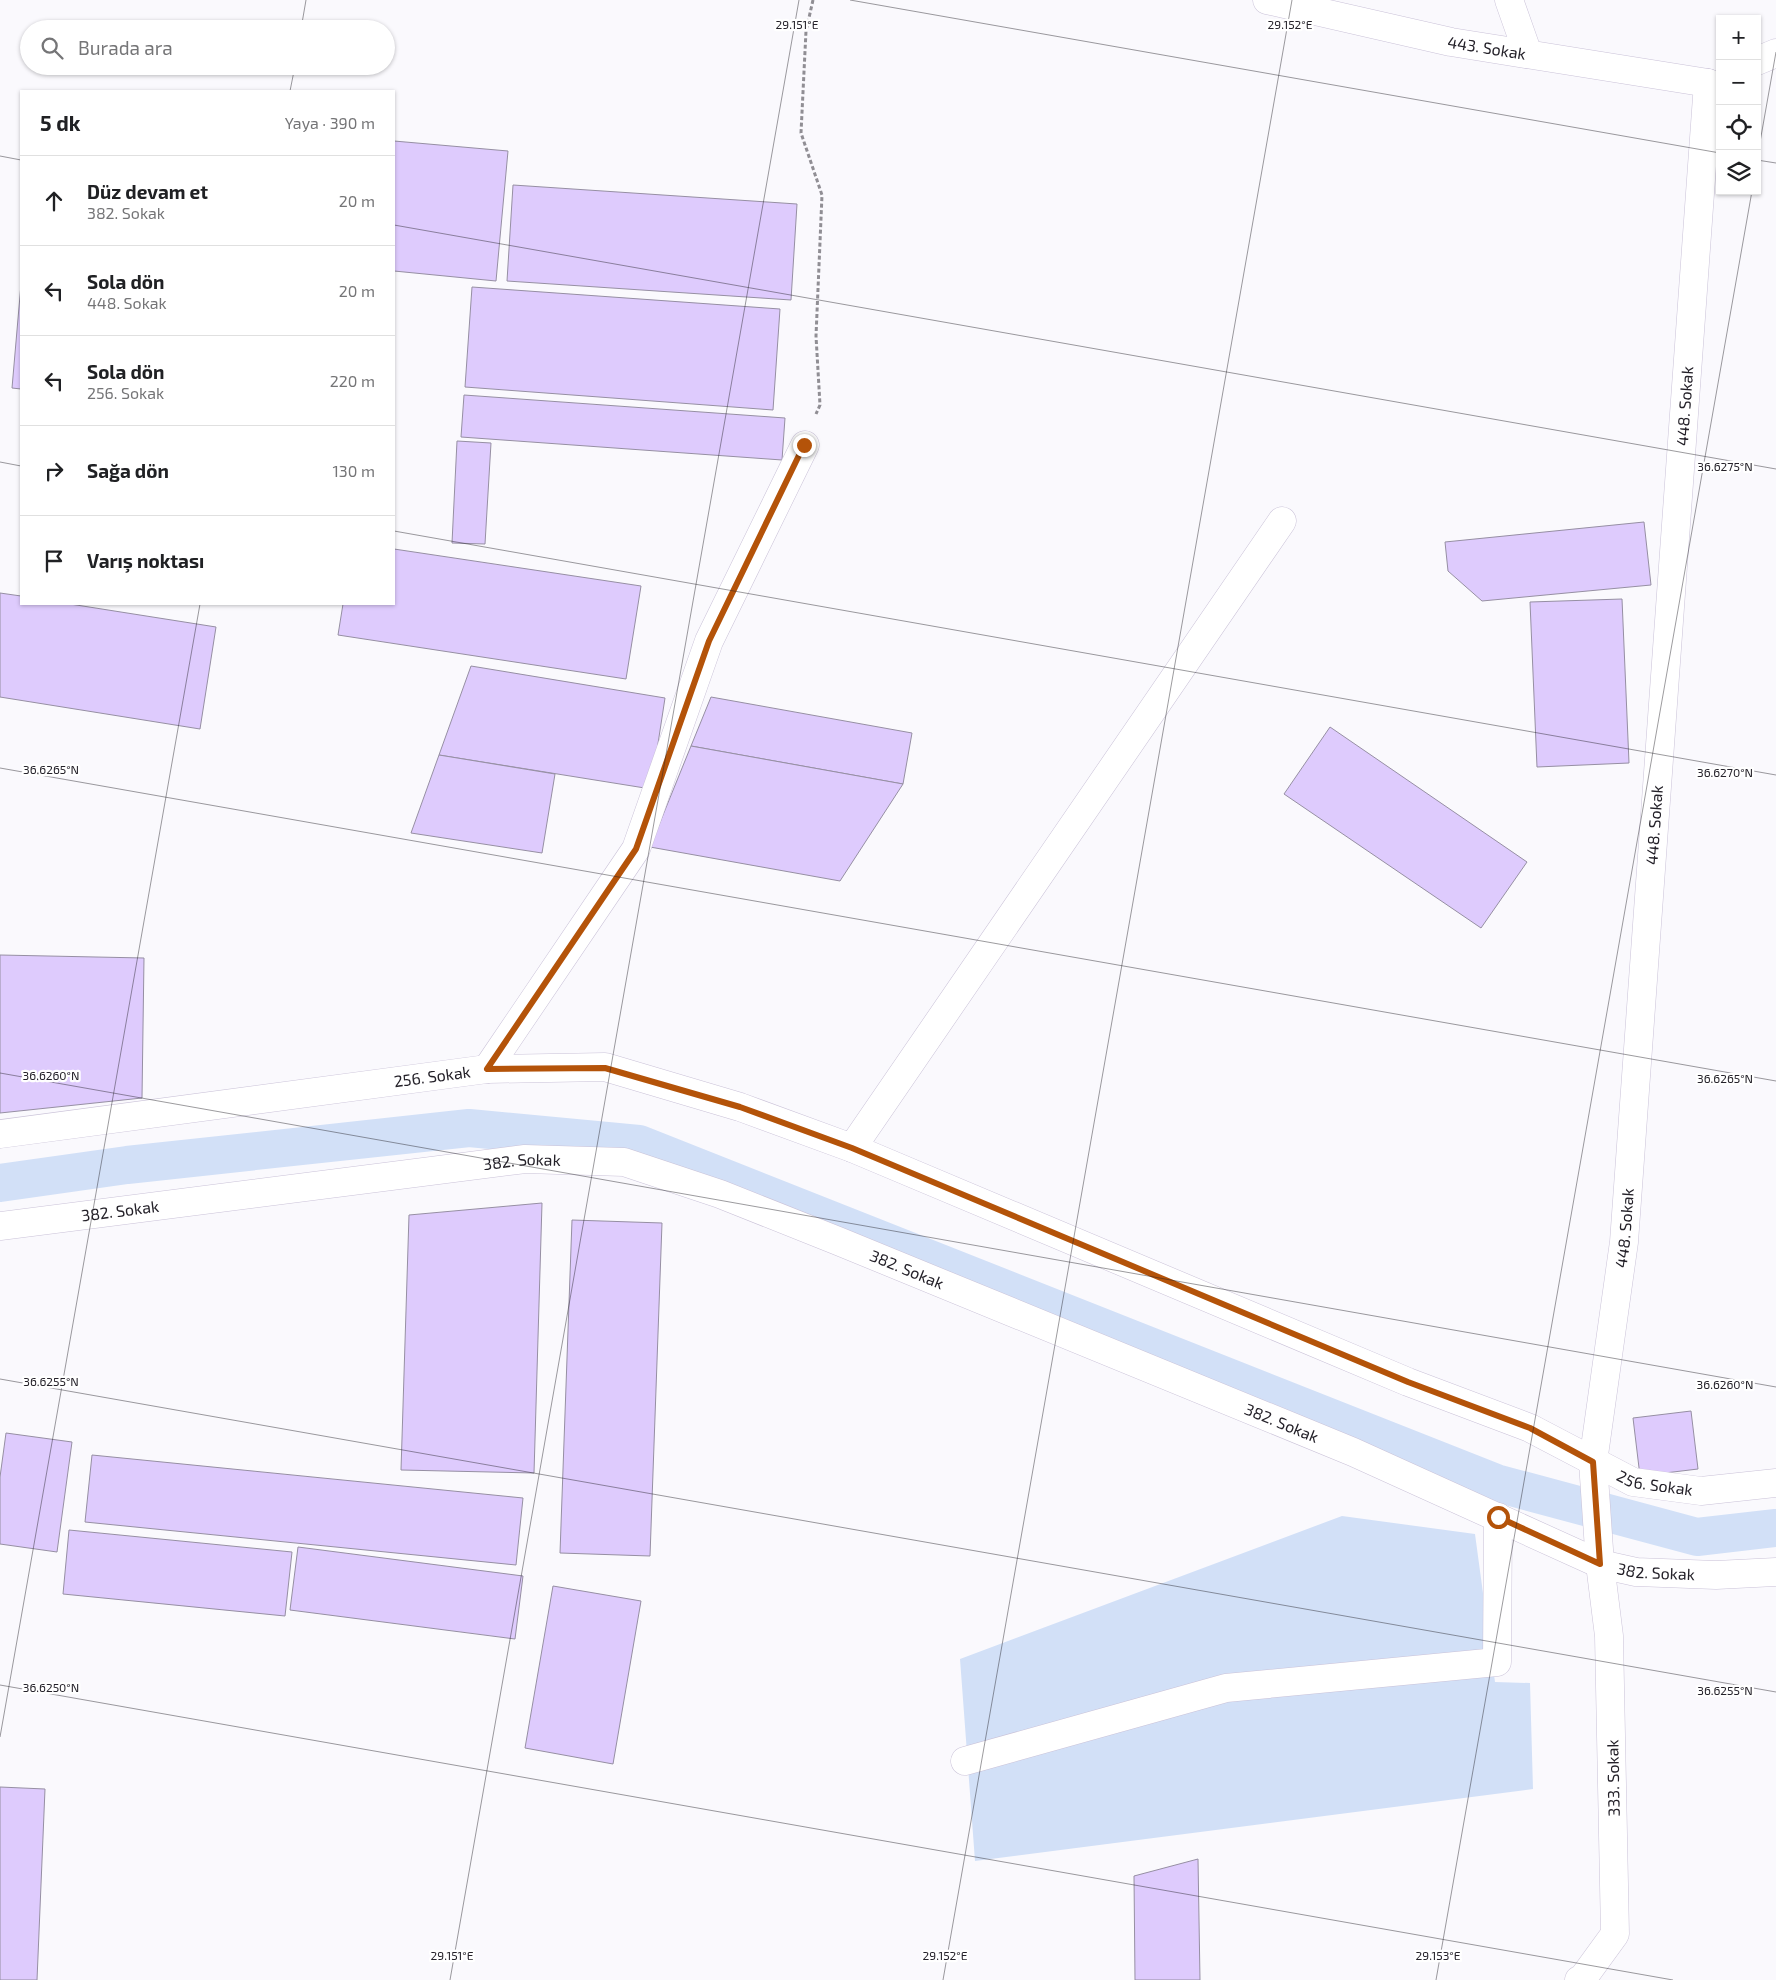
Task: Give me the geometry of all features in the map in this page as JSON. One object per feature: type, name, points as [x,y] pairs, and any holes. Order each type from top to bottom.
[{"type":"street","name":"443. Sokak","points":[[1267,0],[1451,42],[1714,81]]},
{"type":"street","points":[[1509,0],[1528,54]]},
{"type":"street","points":[[1759,60],[1776,53]]},
{"type":"street","name":"448. Sokak","points":[[1599,1554],[1594,1469],[1624,1242],[1714,81]]},
{"type":"street","points":[[487,1069],[636,849],[709,641],[804,445]]},
{"type":"street","points":[[852,1148],[1282,521]]},
{"type":"street","name":"256. Sokak","points":[[0,1134],[487,1069],[605,1068],[740,1107],[852,1148],[1408,1382],[1530,1428],[1594,1469],[1633,1482],[1701,1491],[1776,1483]]},
{"type":"street","name":"382. Sokak","points":[[0,1226],[525,1159],[624,1162],[720,1194],[856,1248],[1353,1452],[1498,1517],[1599,1554],[1636,1572],[1706,1575],[1776,1572]]},
{"type":"street","points":[[965,1761],[1226,1688],[1497,1662],[1498,1517]]},
{"type":"street","name":"333. Sokak","points":[[1579,1980],[1583,1978],[1615,1934],[1609,1636],[1599,1554]]},
{"type":"path","points":[[804,445],[820,405],[816,336],[822,195],[801,133],[806,31],[813,0]]},
{"type":"water","points":[[1342,1516],[1475,1534],[1495,1682],[1530,1683],[1533,1789],[975,1861],[960,1659]]},
{"type":"building","points":[[395,141],[508,151],[496,281],[395,271]]},
{"type":"building","points":[[513,185],[797,204],[791,300],[507,281]]},
{"type":"building","points":[[472,287],[780,309],[773,410],[465,387]]},
{"type":"building","points":[[20,296],[20,389],[12,388]]},
{"type":"building","points":[[464,395],[785,418],[782,460],[461,437]]},
{"type":"building","points":[[457,441],[491,443],[485,544],[452,543]]},
{"type":"building","points":[[1644,522],[1651,585],[1482,601],[1448,571],[1445,542]]},
{"type":"building","points":[[395,549],[641,586],[626,679],[338,635],[343,605],[395,605]]},
{"type":"building","points":[[0,593],[20,596],[20,605],[76,605],[216,627],[200,729],[0,697]]},
{"type":"building","points":[[1622,599],[1629,763],[1537,767],[1530,602]]},
{"type":"building","points":[[471,666],[665,698],[651,789],[439,755]]},
{"type":"building","points":[[711,697],[912,733],[903,784],[691,746]]},
{"type":"building","points":[[1330,727],[1527,862],[1481,928],[1284,794]]},
{"type":"building","points":[[691,746],[903,784],[840,881],[650,847]]},
{"type":"building","points":[[439,755],[555,774],[542,853],[411,833]]},
{"type":"building","points":[[0,955],[144,958],[142,1098],[0,1113]]},
{"type":"building","points":[[542,1203],[534,1473],[401,1470],[409,1215]]},
{"type":"building","points":[[572,1220],[662,1223],[650,1556],[560,1553]]},
{"type":"building","points":[[1691,1411],[1698,1469],[1640,1476],[1633,1418]]},
{"type":"building","points":[[6,1433],[72,1442],[57,1552],[0,1544],[0,1477]]},
{"type":"building","points":[[92,1455],[523,1498],[516,1565],[85,1522]]},
{"type":"building","points":[[69,1530],[292,1552],[285,1616],[63,1594]]},
{"type":"building","points":[[298,1547],[523,1576],[515,1639],[290,1610]]},
{"type":"building","points":[[553,1586],[641,1601],[613,1764],[525,1748]]},
{"type":"building","points":[[0,1787],[45,1789],[37,1980],[0,1980]]},
{"type":"building","points":[[1198,1859],[1200,1980],[1135,1980],[1134,1876]]},
{"type":"waterway","points":[[0,1183],[127,1165],[469,1128],[639,1144],[1496,1483],[1697,1537],[1776,1528]]},
{"type":"route","points":[[804,445],[709,641],[636,849],[487,1069],[605,1068],[740,1107],[852,1148],[1408,1382],[1530,1428],[1593,1462],[1600,1564],[1498,1517]]}]
